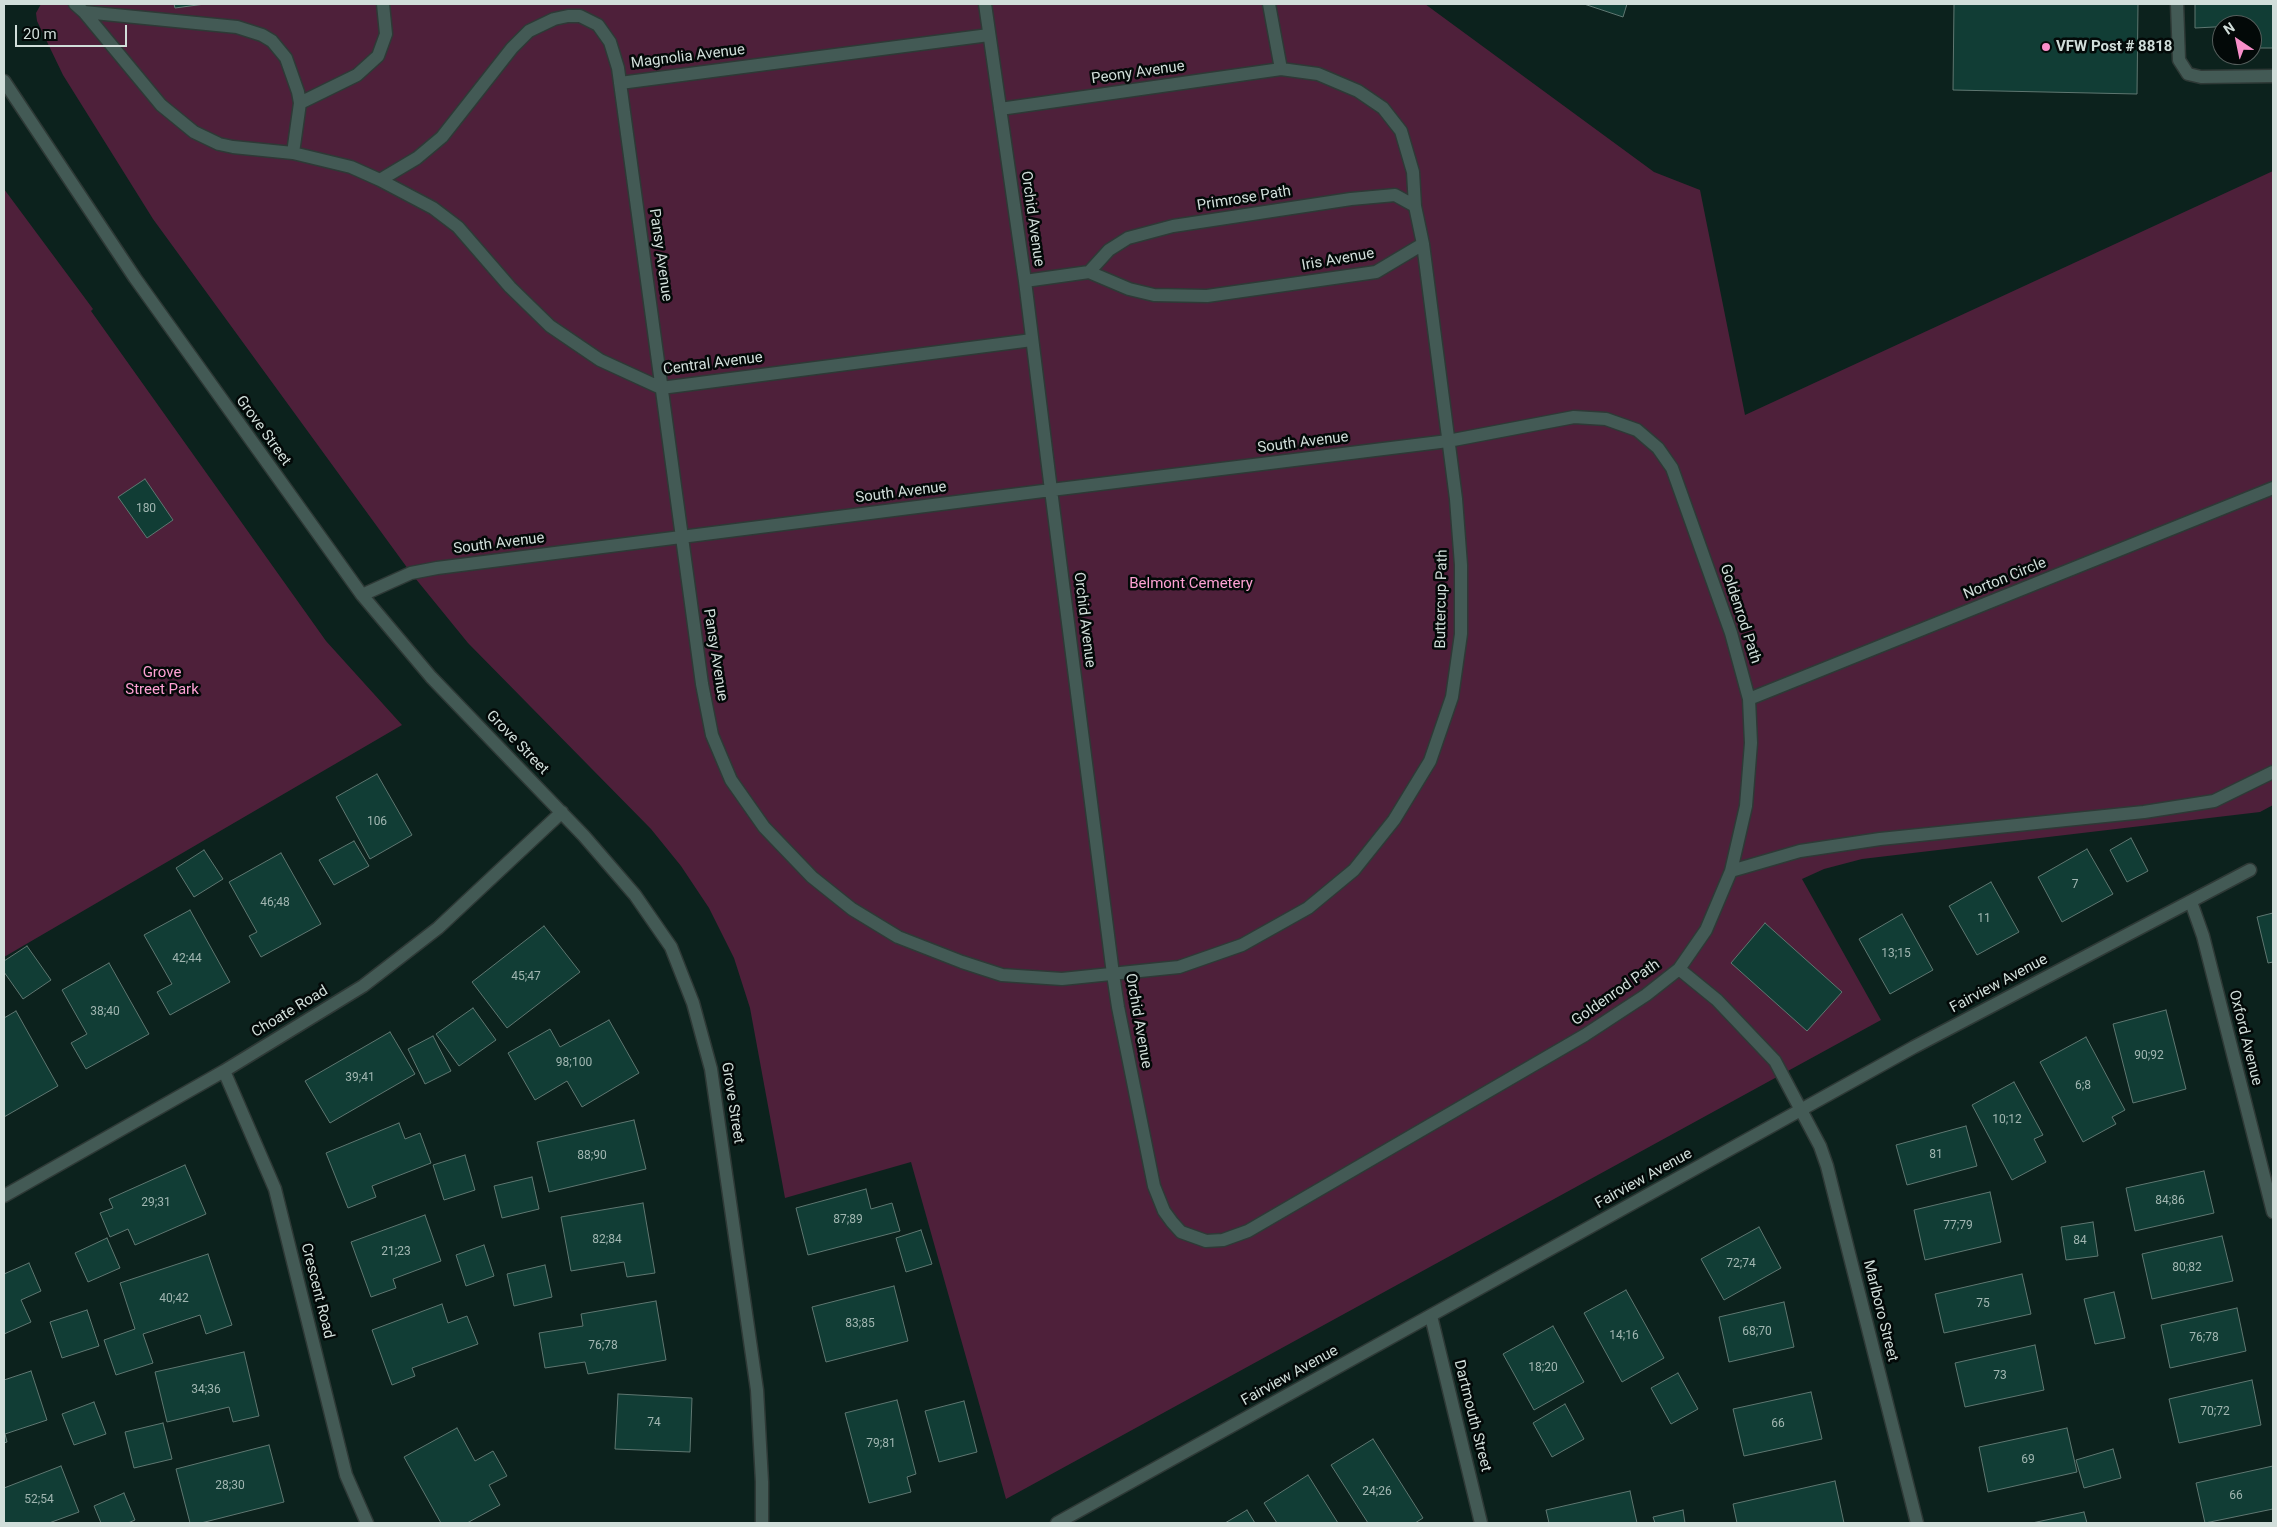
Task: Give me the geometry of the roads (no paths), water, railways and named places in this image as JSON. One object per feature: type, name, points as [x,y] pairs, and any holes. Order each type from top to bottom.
[{"type":"street","points":[[300,103],[357,75],[378,56],[386,34],[383,4]]},
{"type":"street","name":"Orchid Avenue","points":[[985,4],[1025,281],[1113,974],[1154,1186],[1164,1211],[1181,1232]]},
{"type":"street","points":[[1269,4],[1281,69],[1318,74],[1358,91],[1383,108],[1401,131],[1413,172],[1415,206],[1423,244]]},
{"type":"street","points":[[2177,4],[2179,60],[2188,74],[2201,77],[2273,76]]},
{"type":"street","name":"Central Avenue","points":[[80,8],[224,25],[262,35],[280,49],[295,80],[300,103],[293,152]]},
{"type":"street","name":"Central Avenue","points":[[80,8],[156,100],[194,132],[219,144],[293,152],[338,163],[380,180],[434,208],[458,226],[522,299],[566,338],[600,360],[661,388],[1032,340]]},
{"type":"street","name":"Magnolia Avenue","points":[[380,180],[431,148],[452,126],[512,48],[529,31],[554,18],[580,16],[598,25],[610,42],[620,83],[990,35]]},
{"type":"street","name":"Peony Avenue","points":[[1000,109],[1281,69]]},
{"type":"street","name":"Grove Street","points":[[4,81],[135,278],[362,594],[431,677],[562,812],[635,895],[661,931],[679,965],[700,1022],[711,1069],[757,1390],[762,1474],[762,1523]]},
{"type":"street","name":"Pansy Avenue","points":[[620,83],[681,537],[712,736],[732,780],[764,827],[812,877],[852,909],[898,937],[978,968],[1002,975],[1062,979],[1113,974]]},
{"type":"street","name":"Primrose Path","points":[[1090,272],[1109,250],[1128,238],[1172,226],[1351,199],[1395,195],[1415,206]]},
{"type":"street","name":"Iris Avenue","points":[[1090,272],[1129,289],[1154,295],[1207,296],[1376,272],[1423,244]]},
{"type":"street","name":"Buttercup Path","points":[[1113,974],[1179,967],[1242,945],[1308,908],[1354,870],[1394,820],[1430,761],[1452,697],[1461,634],[1460,556],[1448,441],[1423,244]]},
{"type":"street","points":[[1025,281],[1090,272]]},
{"type":"street","name":"Goldenrod Path","points":[[1181,1232],[1194,1238],[1222,1240],[1248,1231],[1585,1035],[1646,995],[1679,969],[1706,930],[1731,872],[1746,806],[1751,743],[1749,698],[1731,633],[1672,468],[1658,448],[1637,430],[1606,419],[1574,417],[1448,441]]},
{"type":"street","name":"South Avenue","points":[[362,594],[406,576],[430,569],[1448,441]]},
{"type":"street","name":"Norton Circle","points":[[1749,698],[2273,488]]},
{"type":"street","points":[[1731,872],[1800,852],[1880,839],[2144,812],[2214,800],[2273,772]]},
{"type":"street","name":"Choate Road","points":[[4,1196],[224,1070],[363,986],[438,928],[562,812]]},
{"type":"street","name":"Fairview Avenue","points":[[1057,1523],[1914,1047],[2250,870]]},
{"type":"street","name":"Oxford Avenue","points":[[2191,902],[2203,936],[2273,1212]]},
{"type":"street","name":"Marlboro Street","points":[[1679,969],[1717,1000],[1768,1053],[1780,1070],[1820,1146],[1827,1166],[1917,1523]]},
{"type":"street","name":"Crescent Road","points":[[224,1070],[275,1190],[346,1475],[367,1523]]},
{"type":"street","name":"Dartmouth Street","points":[[1430,1316],[1481,1523]]},
{"type":"place","name":"VFW Post # 8818","points":[[2046,47]]},
{"type":"park label","name":"Belmont Cemetery","points":[[1191,584]]},
{"type":"park label","name":"Grove Street Park","points":[[162,682]]}]
